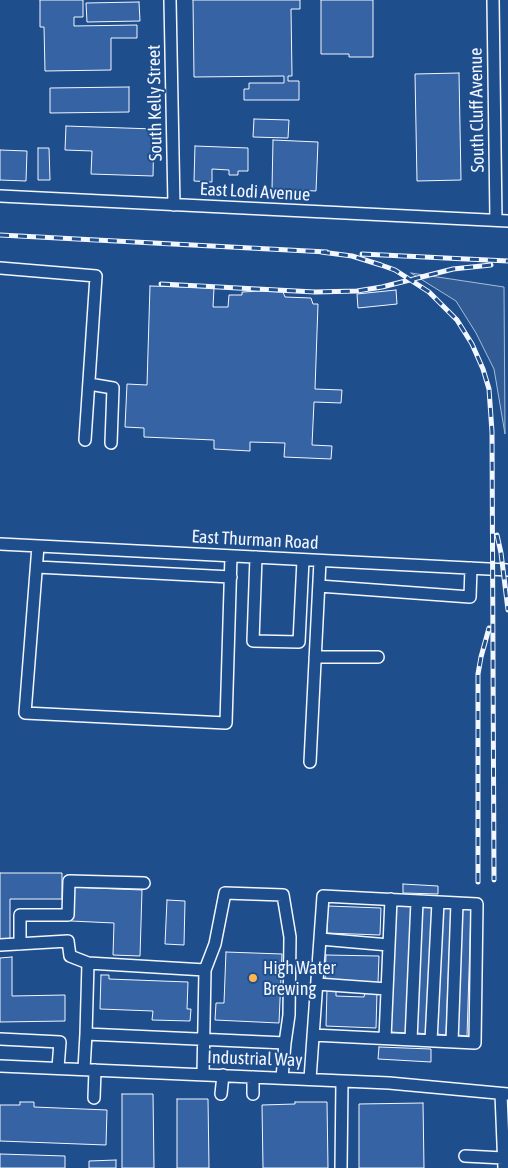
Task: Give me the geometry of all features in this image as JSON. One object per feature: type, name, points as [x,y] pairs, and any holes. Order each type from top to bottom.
[{"type":"street","name":"South Kelly Street","points":[[170,0],[174,205]]},
{"type":"street","name":"South Cluff Avenue","points":[[493,0],[496,220]]},
{"type":"street","name":"East Lodi Avenue","points":[[0,196],[508,221]]},
{"type":"street","points":[[0,268],[96,276],[85,440]]},
{"type":"street","points":[[89,384],[113,388],[111,443]]},
{"type":"street","name":"East Thurman Road","points":[[0,544],[508,570]]},
{"type":"street","points":[[38,546],[24,713],[226,723],[231,556]]},
{"type":"street","points":[[256,557],[253,641],[299,642],[303,560]]},
{"type":"street","points":[[310,762],[320,560]]},
{"type":"street","points":[[36,567],[231,576]]},
{"type":"street","points":[[319,586],[470,597],[471,568]]},
{"type":"street","points":[[315,657],[378,657]]},
{"type":"street","points":[[20,944],[20,915],[68,915],[69,881],[144,883]]},
{"type":"street","points":[[203,1075],[205,970],[215,944],[225,893],[283,896],[290,938],[289,1015],[284,1043],[282,1078]]},
{"type":"street","points":[[310,1079],[322,896],[477,904],[475,1043],[313,1035]]},
{"type":"street","points":[[385,1038],[391,900]]},
{"type":"street","points":[[411,1040],[417,901]]},
{"type":"street","points":[[430,1040],[438,902]]},
{"type":"street","points":[[452,1042],[457,903]]},
{"type":"street","points":[[320,939],[389,945]]},
{"type":"street","points":[[0,945],[68,941],[70,956],[88,963],[205,970]]},
{"type":"street","points":[[88,963],[86,1034],[94,1098]]},
{"type":"street","points":[[317,984],[387,989]]},
{"type":"street","points":[[86,1034],[284,1043]]},
{"type":"street","points":[[0,1039],[60,1042],[58,1068]]},
{"type":"street","name":"Industrial Way","points":[[0,1066],[389,1083],[505,1094]]},
{"type":"street","points":[[221,1094],[223,1076]]},
{"type":"street","points":[[253,1077],[253,1094]]},
{"type":"street","points":[[342,1081],[342,1168]]},
{"type":"street","points":[[465,1156],[503,1163],[505,1094]]},
{"type":"shaded area","points":[[411,273],[504,287],[505,434],[494,369],[476,333],[456,301]]},
{"type":"building","points":[[40,0],[83,0],[83,17],[74,17],[74,26],[137,25],[137,38],[111,38],[111,70],[45,71],[44,27],[40,27]]},
{"type":"building","points":[[193,0],[300,0],[300,9],[291,9],[292,76],[288,76],[288,81],[299,81],[299,100],[244,100],[244,89],[249,89],[249,83],[284,83],[284,76],[194,77]]},
{"type":"building","points":[[321,0],[373,0],[373,57],[349,57],[349,54],[321,54]]},
{"type":"building","points":[[139,2],[140,21],[87,22],[86,3]]},
{"type":"building","points":[[459,73],[461,180],[417,181],[415,74]]},
{"type":"building","points":[[129,87],[129,112],[50,113],[50,88]]},
{"type":"building","points":[[254,119],[289,120],[288,138],[253,137]]},
{"type":"building","points":[[66,126],[154,129],[153,176],[91,174],[92,151],[65,150]]},
{"type":"building","points":[[273,140],[318,142],[316,191],[272,189]]},
{"type":"building","points":[[195,146],[248,148],[248,171],[238,171],[238,175],[229,175],[229,170],[212,169],[212,182],[194,181]]},
{"type":"building","points":[[38,148],[49,148],[50,180],[38,180]]},
{"type":"building","points":[[0,150],[27,151],[26,181],[0,180]]},
{"type":"building","points":[[150,286],[214,288],[213,307],[228,307],[229,295],[242,295],[242,292],[261,291],[283,292],[285,297],[311,298],[313,304],[318,304],[315,389],[342,390],[341,403],[314,402],[312,445],[332,446],[331,459],[284,457],[285,443],[250,442],[250,451],[214,449],[214,440],[144,437],[144,428],[125,427],[127,384],[147,385]]},
{"type":"building","points":[[396,290],[397,304],[358,308],[357,294]]},
{"type":"building","points":[[0,873],[62,873],[62,899],[10,899],[10,939],[0,939]]},
{"type":"building","points":[[403,884],[438,886],[438,894],[403,893]]},
{"type":"building","points":[[72,887],[142,890],[140,956],[113,955],[114,923],[71,921]]},
{"type":"building","points":[[167,900],[185,901],[184,945],[165,944]]},
{"type":"building","points":[[396,905],[412,905],[407,1033],[391,1032]]},
{"type":"building","points":[[328,906],[381,908],[380,935],[327,933]]},
{"type":"building","points":[[422,906],[432,907],[427,1034],[417,1033]]},
{"type":"building","points":[[442,907],[451,907],[446,1035],[437,1034]]},
{"type":"building","points":[[461,908],[471,908],[467,1036],[457,1035]]},
{"type":"building","name":"High Water Brewing","points":[[226,952],[282,954],[279,1023],[215,1020],[216,1003],[224,1003]]},
{"type":"building","points":[[326,955],[379,956],[378,983],[325,982]]},
{"type":"building","points":[[12,957],[12,996],[65,995],[65,1021],[0,1022],[0,958]]},
{"type":"building","points":[[101,975],[109,975],[109,979],[188,982],[187,1009],[191,1009],[190,1021],[152,1020],[153,1011],[100,1009]]},
{"type":"building","points":[[327,990],[336,990],[336,996],[364,997],[365,992],[377,992],[376,1028],[326,1026]]},
{"type":"building","points":[[379,1047],[431,1049],[431,1062],[378,1059]]},
{"type":"building","points":[[122,1094],[153,1094],[154,1168],[122,1168]]},
{"type":"building","points":[[177,1099],[208,1099],[209,1168],[177,1168]]},
{"type":"building","points":[[20,1102],[34,1102],[34,1107],[107,1110],[106,1145],[0,1141],[0,1105],[20,1105]]},
{"type":"building","points":[[295,1102],[327,1102],[328,1168],[263,1168],[262,1105],[295,1104]]},
{"type":"building","points":[[423,1103],[424,1168],[359,1168],[359,1104]]},
{"type":"building","points":[[0,1154],[65,1156],[65,1168],[0,1168]]},
{"type":"building","points":[[116,1160],[116,1168],[89,1168],[89,1161]]},
{"type":"railway","points":[[0,235],[327,252]]},
{"type":"railway","points":[[321,252],[352,256],[395,270],[429,292],[457,320],[472,344],[489,389],[492,432],[494,880]]},
{"type":"railway","points":[[362,254],[508,261]]},
{"type":"railway","points":[[161,284],[315,292],[357,291],[382,287],[453,269],[491,265]]},
{"type":"railway","points":[[497,535],[508,610]]},
{"type":"railway","points":[[478,882],[478,674],[489,628]]},
{"type":"place","name":"High Water Brewing","points":[[253,978]]}]
